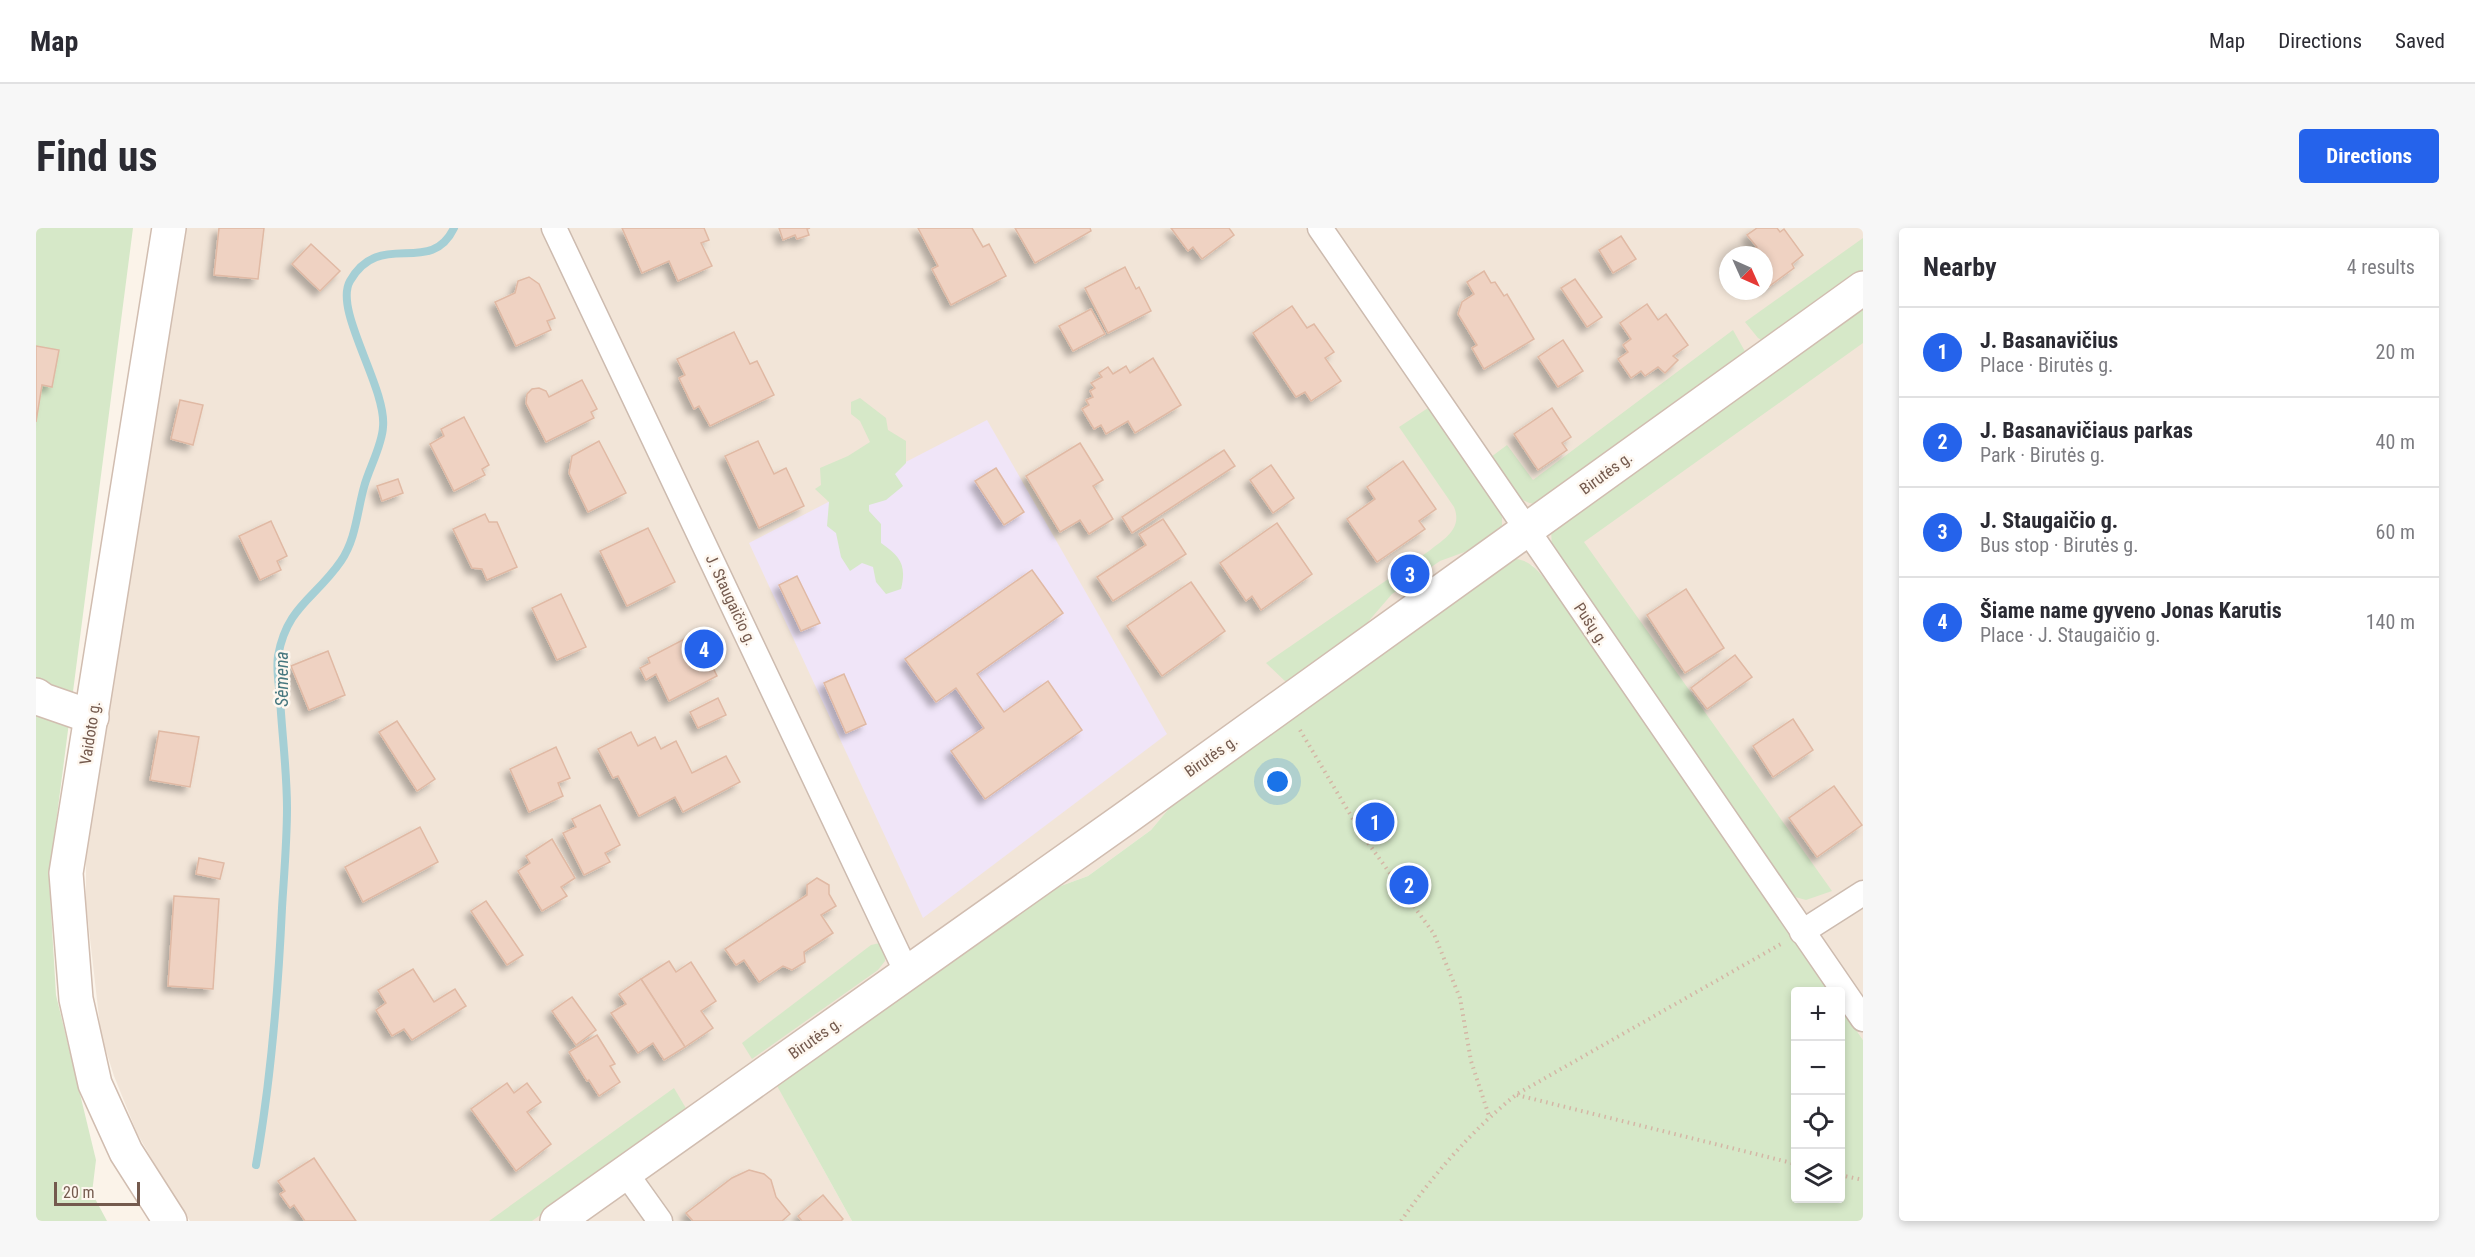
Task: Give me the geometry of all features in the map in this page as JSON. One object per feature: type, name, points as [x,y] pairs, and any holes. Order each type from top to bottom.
[{"type":"street","name":"Vaidoto g.","points":[[168,228],[66,873],[76,999],[95,1084],[126,1152],[170,1221]]},
{"type":"street","name":"J. Staugaičio g.","points":[[554,228],[908,973]]},
{"type":"street","name":"Pušų g.","points":[[1320,228],[1863,1019]]},
{"type":"street","name":"Birutės g.","points":[[556,1221],[908,973],[1863,288]]},
{"type":"street","points":[[36,695],[43,700],[92,717]]},
{"type":"street","points":[[1802,932],[1863,893]]},
{"type":"street","points":[[625,1172],[660,1221]]},
{"type":"path","points":[[1284,704],[1363,836],[1434,934],[1460,998],[1471,1061],[1489,1116]]},
{"type":"path","points":[[1401,1221],[1413,1203],[1489,1116],[1517,1094],[1802,932]]},
{"type":"path","points":[[1517,1094],[1791,1163]]},
{"type":"path","points":[[1845,1176],[1863,1180]]},
{"type":"shaded area","points":[[183,228],[1863,228],[1863,1040],[1845,1014],[1845,987],[1826,987],[1551,586],[1532,565],[1181,794],[1151,830],[1088,876],[1047,891],[790,1109],[852,1221],[190,1221],[172,1195],[137,1133],[114,1076],[101,1035],[86,903],[86,838]]},
{"type":"shaded area","points":[[987,420],[1167,734],[923,918],[749,543]]},
{"type":"green space","points":[[36,228],[133,228],[49,877],[56,995],[96,1160],[92,1193],[107,1221],[36,1221]]},
{"type":"green space","points":[[1863,238],[1863,272],[1765,342],[1758,338],[1745,322]]},
{"type":"green space","points":[[1863,304],[1863,343],[1584,542],[1832,891],[1806,900],[1795,897],[1552,548],[1551,530]]},
{"type":"green space","points":[[1733,330],[1747,355],[1540,503],[1532,504],[1517,495],[1491,457],[1507,445],[1533,480]]},
{"type":"green space","points":[[860,398],[886,418],[888,430],[906,441],[906,463],[895,474],[903,486],[886,500],[869,505],[869,511],[881,524],[881,543],[893,552],[902,567],[901,589],[886,594],[876,582],[873,567],[862,563],[850,571],[841,557],[836,533],[827,526],[829,502],[815,489],[821,485],[820,468],[848,456],[870,442],[860,421],[851,414],[851,402]]},
{"type":"green space","points":[[1428,408],[1496,505],[1502,517],[1502,525],[1497,533],[1481,546],[1440,561],[1392,594],[1361,630],[1287,683],[1266,663],[1429,551],[1446,538],[1454,527],[1456,515],[1454,507],[1399,427]]},
{"type":"green space","points":[[1515,559],[1531,565],[1551,586],[1826,987],[1791,987],[1791,1203],[1845,1203],[1845,1014],[1863,1040],[1863,1221],[852,1221],[776,1084],[1047,891],[1088,876],[1151,830],[1181,794]]},
{"type":"green space","points":[[884,942],[885,961],[878,970],[752,1059],[742,1043],[871,945]]},
{"type":"green space","points":[[674,1088],[687,1110],[532,1221],[489,1221]]},
{"type":"building","points":[[219,228],[264,228],[258,279],[214,275]]},
{"type":"building","points":[[622,228],[704,228],[709,240],[701,243],[712,266],[678,281],[669,261],[642,273]]},
{"type":"building","points":[[779,228],[810,228],[807,229],[809,235],[797,239],[795,235],[783,240]]},
{"type":"building","points":[[918,228],[972,228],[983,247],[989,244],[1006,276],[951,305],[932,269],[938,266]]},
{"type":"building","points":[[1015,228],[1090,228],[1091,231],[1035,263]]},
{"type":"building","points":[[1171,228],[1229,228],[1234,235],[1202,259],[1193,247],[1188,251]]},
{"type":"building","points":[[1757,228],[1777,228],[1780,232],[1784,229],[1803,255],[1792,264],[1794,268],[1773,283],[1773,246],[1756,246],[1747,235]]},
{"type":"building","points":[[1621,236],[1636,259],[1613,273],[1599,250]]},
{"type":"building","points":[[311,244],[340,271],[320,291],[292,264]]},
{"type":"building","points":[[1125,267],[1136,289],[1139,287],[1151,311],[1108,333],[1085,288]]},
{"type":"building","points":[[1484,271],[1491,283],[1495,282],[1504,296],[1507,294],[1534,339],[1484,369],[1472,348],[1477,345],[1458,314],[1462,302],[1474,294],[1467,282]]},
{"type":"building","points":[[529,277],[539,284],[555,318],[547,321],[551,330],[516,346],[495,302],[515,293],[518,281]]},
{"type":"building","points":[[1575,279],[1602,317],[1587,327],[1561,288]]},
{"type":"building","points":[[1647,304],[1658,320],[1666,314],[1688,345],[1673,356],[1678,360],[1665,373],[1658,367],[1645,376],[1641,371],[1631,378],[1618,359],[1628,352],[1623,345],[1631,339],[1620,323]]},
{"type":"building","points":[[1292,306],[1307,328],[1314,324],[1334,352],[1325,358],[1341,381],[1311,401],[1305,392],[1296,397],[1253,333]]},
{"type":"building","points":[[1091,309],[1105,334],[1073,351],[1059,326]]},
{"type":"building","points":[[734,332],[750,364],[757,361],[774,395],[710,426],[699,406],[694,409],[679,378],[685,375],[677,359]]},
{"type":"building","points":[[1563,340],[1583,371],[1558,387],[1538,357]]},
{"type":"building","points":[[36,346],[59,350],[52,387],[42,385],[36,422]]},
{"type":"building","points":[[1153,358],[1181,405],[1135,433],[1128,421],[1106,434],[1101,425],[1094,429],[1082,409],[1089,405],[1086,400],[1093,397],[1090,391],[1095,388],[1091,383],[1102,377],[1099,373],[1108,367],[1113,374],[1126,366],[1130,373]]},
{"type":"building","points":[[582,380],[597,409],[591,412],[594,418],[546,442],[526,403],[527,394],[532,389],[539,388],[546,391],[549,397]]},
{"type":"building","points":[[180,400],[203,405],[193,445],[171,439]]},
{"type":"building","points":[[1552,408],[1571,437],[1562,443],[1567,450],[1538,470],[1514,434]]},
{"type":"building","points":[[464,417],[489,465],[482,469],[485,475],[454,491],[430,444],[444,436],[441,429]]},
{"type":"building","points":[[599,441],[626,493],[588,512],[569,473],[572,456]]},
{"type":"building","points":[[758,441],[774,474],[786,468],[804,506],[759,528],[725,456]]},
{"type":"building","points":[[1080,443],[1103,480],[1093,486],[1113,519],[1089,534],[1080,520],[1060,532],[1026,476]]},
{"type":"building","points":[[1224,450],[1235,466],[1132,533],[1122,517]]},
{"type":"building","points":[[1403,461],[1436,509],[1419,521],[1425,529],[1377,562],[1347,519],[1375,499],[1367,487]]},
{"type":"building","points":[[1271,465],[1294,498],[1273,513],[1250,480]]},
{"type":"building","points":[[996,468],[1024,512],[1004,525],[975,481]]},
{"type":"building","points":[[398,479],[403,493],[382,501],[377,486]]},
{"type":"building","points":[[485,514],[489,522],[497,522],[517,567],[487,580],[482,569],[472,568],[453,529]]},
{"type":"building","points":[[1163,519],[1186,554],[1113,601],[1097,577],[1146,545],[1139,534]]},
{"type":"building","points":[[271,521],[287,556],[277,561],[281,570],[260,580],[239,536]]},
{"type":"building","points":[[1277,523],[1312,574],[1261,610],[1252,596],[1246,601],[1220,563]]},
{"type":"building","points":[[648,528],[675,582],[627,606],[600,551]]},
{"type":"building","points":[[1032,570],[1063,613],[977,674],[1004,712],[1048,681],[1082,730],[985,799],[951,751],[984,728],[956,688],[936,702],[905,659]]},
{"type":"building","points":[[797,576],[820,623],[801,631],[779,585]]},
{"type":"building","points":[[1191,582],[1225,631],[1162,676],[1127,626]]},
{"type":"building","points":[[1686,589],[1724,648],[1685,673],[1647,615]]},
{"type":"building","points":[[561,594],[586,647],[557,660],[532,608]]},
{"type":"building","points":[[696,633],[717,676],[669,701],[656,674],[646,680],[640,668],[650,663],[648,658]]},
{"type":"building","points":[[328,651],[345,695],[309,710],[291,666]]},
{"type":"building","points":[[1735,655],[1752,677],[1707,709],[1691,688]]},
{"type":"building","points":[[844,674],[866,724],[846,733],[824,683]]},
{"type":"building","points":[[718,698],[726,715],[698,728],[690,712]]},
{"type":"building","points":[[1793,719],[1813,750],[1773,777],[1753,746]]},
{"type":"building","points":[[397,721],[435,779],[417,791],[379,732]]},
{"type":"building","points":[[159,731],[199,737],[190,787],[150,780]]},
{"type":"building","points":[[631,732],[638,746],[655,737],[661,749],[676,741],[692,773],[726,756],[740,782],[683,812],[675,797],[639,816],[618,776],[613,778],[598,749]]},
{"type":"building","points":[[556,747],[570,778],[558,783],[563,796],[529,812],[510,769]]},
{"type":"building","points":[[1834,786],[1862,825],[1817,857],[1789,818]]},
{"type":"building","points":[[600,805],[620,845],[605,853],[610,862],[584,875],[563,833],[576,827],[572,819]]},
{"type":"building","points":[[420,827],[438,862],[363,902],[345,867]]},
{"type":"building","points":[[552,839],[575,878],[561,887],[567,896],[542,911],[518,871],[530,863],[526,856]]},
{"type":"building","points":[[199,858],[224,863],[220,879],[196,874]]},
{"type":"building","points":[[817,878],[829,885],[829,894],[836,906],[821,915],[833,933],[804,952],[805,962],[792,970],[783,966],[759,982],[744,960],[736,965],[725,949],[807,895],[807,885]]},
{"type":"building","points":[[174,896],[219,899],[213,989],[168,986]]},
{"type":"building","points":[[486,901],[523,955],[507,965],[471,911]]},
{"type":"building","points":[[669,961],[676,972],[691,962],[716,1001],[701,1011],[713,1028],[685,1047],[641,979]]},
{"type":"building","points":[[413,969],[434,1002],[455,989],[466,1006],[412,1040],[404,1029],[392,1036],[376,1010],[386,1003],[378,990]]},
{"type":"building","points":[[641,979],[685,1047],[664,1060],[653,1043],[638,1053],[611,1013],[626,1004],[619,994]]},
{"type":"building","points":[[572,997],[596,1030],[576,1045],[552,1011]]},
{"type":"building","points":[[597,1035],[615,1064],[610,1066],[620,1082],[599,1096],[569,1052]]},
{"type":"building","points":[[507,1083],[514,1093],[527,1083],[541,1102],[527,1112],[551,1144],[516,1171],[471,1109]]},
{"type":"building","points":[[314,1158],[356,1221],[305,1221],[294,1205],[290,1208],[280,1194],[285,1191],[278,1181]]},
{"type":"building","points":[[749,1170],[764,1174],[771,1180],[776,1197],[790,1214],[782,1221],[693,1221],[686,1213],[732,1178]]},
{"type":"building","points":[[823,1195],[843,1219],[841,1221],[802,1221],[798,1216]]},
{"type":"waterway","name":"Sėmena","points":[[256,1165],[273,1037],[286,833],[286,781],[277,671],[278,656],[282,639],[295,614],[331,574],[346,553],[383,427],[377,392],[354,330],[347,294],[350,281],[362,266],[376,257],[432,250],[444,242],[454,228]]},
{"type":"place","name":"J. Staugaičio g.","points":[[1410,574]]},
{"type":"place","name":"Šiame name gyveno Jonas Karutis","points":[[704,649]]},
{"type":"place","name":"J. Basanavičius","points":[[1375,822]]},
{"type":"place","name":"J. Basanavičiaus parkas","points":[[1409,885]]}]
